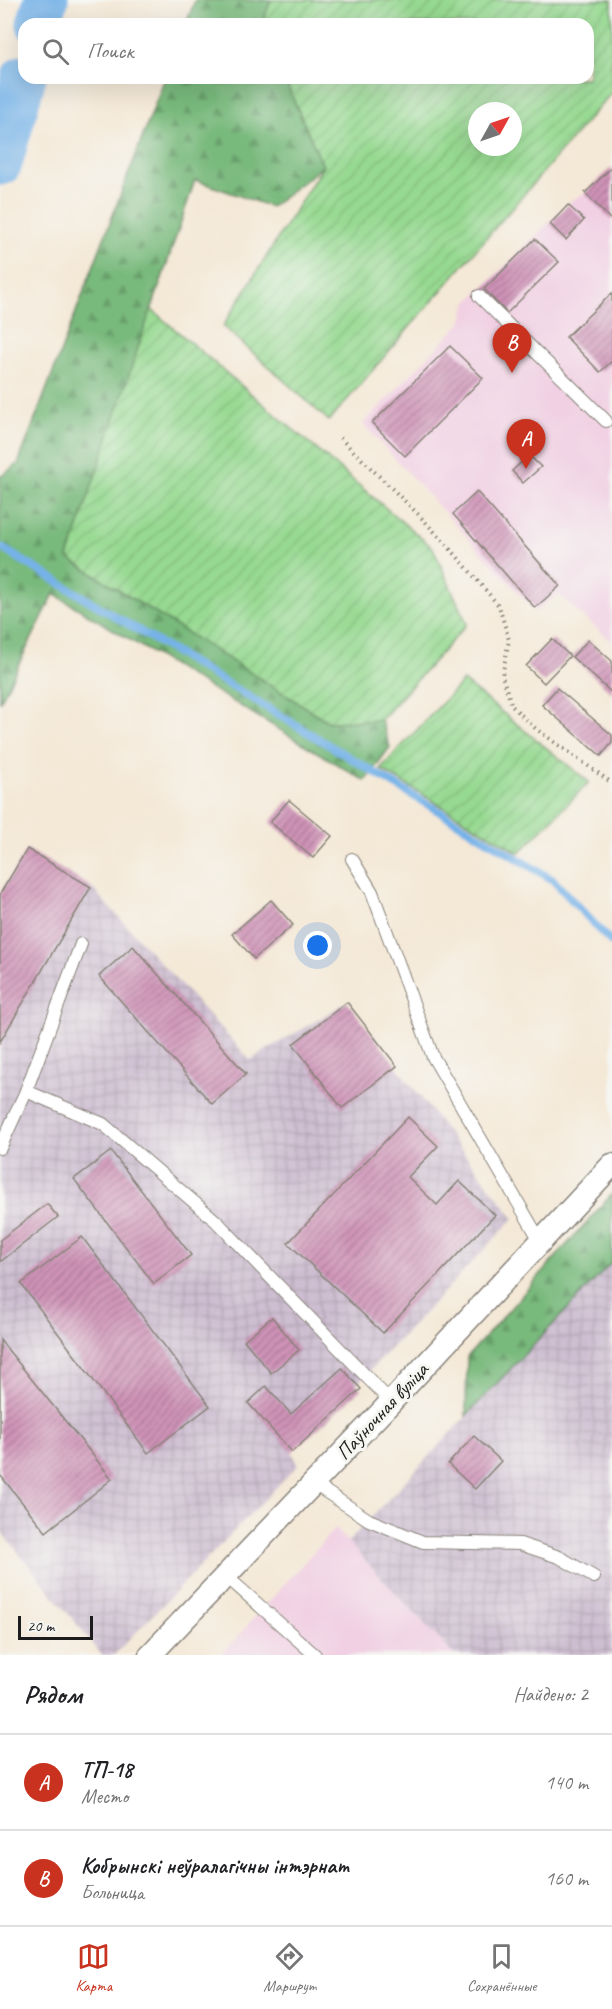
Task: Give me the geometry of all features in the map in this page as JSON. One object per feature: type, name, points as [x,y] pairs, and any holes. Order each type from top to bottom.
[{"type":"street","name":"Паўночная вуліца","points":[[150,1655],[612,1166]]},
{"type":"lane","points":[[479,296],[610,422]]},
{"type":"lane","points":[[352,859],[372,892],[433,1057],[540,1242]]},
{"type":"lane","points":[[0,1148],[26,1091],[81,944]]},
{"type":"lane","points":[[26,1091],[103,1124],[216,1221],[391,1402]]},
{"type":"lane","points":[[314,1484],[369,1520],[423,1542],[520,1544],[559,1557],[594,1577]]},
{"type":"lane","points":[[226,1576],[315,1655]]},
{"type":"path","points":[[340,438],[418,514],[499,606],[509,640],[502,676],[512,706],[536,729],[612,783]]},
{"type":"shaded area","points":[[612,167],[612,642],[558,594],[536,612],[363,424],[461,323],[467,303],[572,200],[585,193]]},
{"type":"shaded area","points":[[27,849],[91,887],[250,1060],[347,1002],[514,1218],[357,1384],[361,1389],[292,1452],[298,1465],[114,1655],[102,1655],[0,1530],[0,894]]},
{"type":"shaded area","points":[[612,1262],[612,1655],[454,1655],[348,1542]]},
{"type":"shaded area","points":[[335,1528],[454,1655],[221,1655]]},
{"type":"green space","points":[[195,0],[271,0],[264,18],[188,18]]},
{"type":"green space","points":[[271,0],[612,0],[612,92],[329,421],[223,326],[323,166],[287,84],[594,84],[594,18],[264,18]]},
{"type":"green space","points":[[163,84],[287,84],[323,166],[271,207],[195,180],[68,558],[329,722],[381,720],[390,747],[365,781],[54,594],[0,702],[0,477],[18,464]]},
{"type":"green space","points":[[151,309],[433,548],[467,624],[381,720],[329,722],[68,558]]},
{"type":"green space","points":[[463,681],[589,782],[519,853],[380,769]]},
{"type":"green space","points":[[612,1194],[612,1262],[466,1416],[467,1357]]},
{"type":"building","points":[[612,167],[612,221],[585,193]]},
{"type":"building","points":[[568,205],[584,220],[566,240],[550,224]]},
{"type":"building","points":[[535,239],[559,262],[507,313],[484,289]]},
{"type":"building","points":[[612,293],[612,361],[600,372],[566,337]]},
{"type":"building","points":[[450,346],[483,378],[405,456],[372,423]]},
{"type":"building","points":[[529,455],[541,467],[523,483],[512,471]]},
{"type":"building","points":[[477,492],[560,586],[535,608],[453,514]]},
{"type":"building","points":[[552,639],[570,656],[544,683],[526,666]]},
{"type":"building","points":[[588,640],[612,661],[612,693],[572,657]]},
{"type":"building","points":[[557,688],[612,735],[612,743],[601,756],[542,705]]},
{"type":"building","points":[[289,800],[332,836],[313,858],[270,822]]},
{"type":"building","points":[[27,849],[91,887],[0,1042],[0,894]]},
{"type":"building","points":[[271,900],[293,925],[254,959],[232,934]]},
{"type":"building","points":[[133,946],[246,1074],[212,1104],[99,976]]},
{"type":"building","points":[[347,1002],[397,1066],[342,1108],[293,1044]]},
{"type":"building","points":[[408,1117],[438,1146],[408,1177],[437,1205],[459,1181],[495,1215],[383,1333],[288,1243]]},
{"type":"building","points":[[111,1151],[191,1255],[154,1284],[74,1179]]},
{"type":"building","points":[[47,1204],[58,1217],[0,1262],[0,1240]]},
{"type":"building","points":[[82,1237],[210,1406],[148,1453],[21,1284]]},
{"type":"building","points":[[272,1317],[299,1350],[271,1373],[244,1340]]},
{"type":"building","points":[[0,1340],[112,1479],[46,1532],[0,1475]]},
{"type":"building","points":[[342,1368],[361,1389],[292,1452],[248,1403],[266,1386],[291,1414]]},
{"type":"building","points":[[474,1436],[501,1461],[475,1489],[448,1464]]},
{"type":"waterway","points":[[41,18],[46,0]]},
{"type":"waterway","points":[[0,163],[22,84]]},
{"type":"waterway","points":[[0,547],[553,880],[612,943]]},
{"type":"place","name":"Кобрынскі неўралагічны інтэрнат","points":[[512,373]]},
{"type":"place","name":"ТП-18","points":[[526,469]]}]
